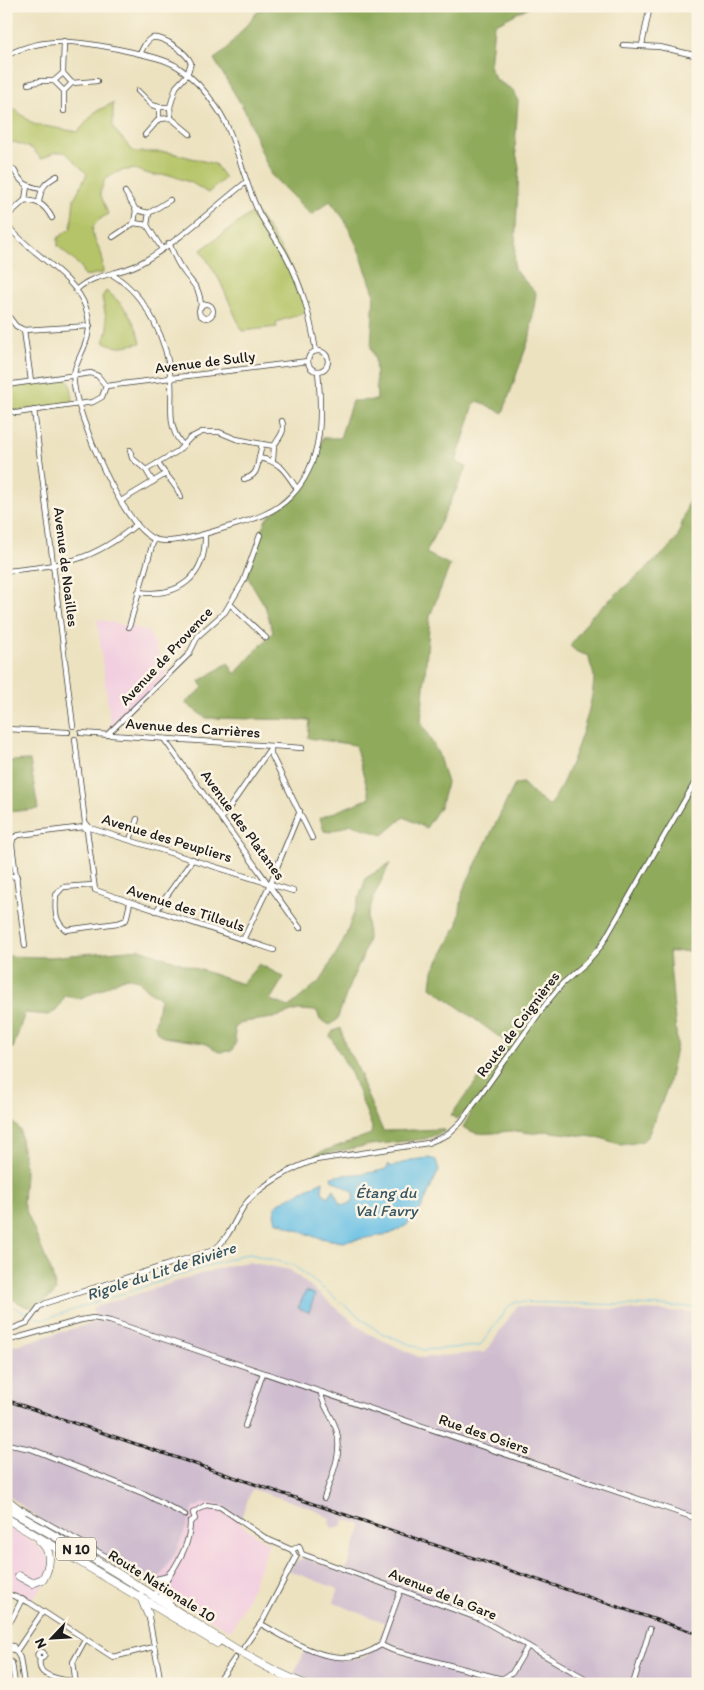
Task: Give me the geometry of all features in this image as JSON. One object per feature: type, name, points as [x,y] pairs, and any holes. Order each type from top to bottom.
[{"type":"main road","points":[[6,1499],[45,1530]]},
{"type":"main road","name":"Route Nationale 10","points":[[6,1508],[45,1530],[143,1593]]},
{"type":"main road","name":"N 10","points":[[6,1518],[133,1592],[143,1593],[155,1601]]},
{"type":"main road","points":[[19,1576],[34,1583],[43,1579],[48,1570],[48,1553],[36,1535]]},
{"type":"main road","points":[[159,1589],[171,1611],[157,1613],[149,1617],[143,1593],[159,1589]]},
{"type":"main road","points":[[133,1592],[155,1601],[236,1655],[291,1684]]},
{"type":"main road","name":"Route Nationale 10","points":[[171,1611],[249,1656],[304,1684]]},
{"type":"street","points":[[642,45],[650,6]]},
{"type":"street","points":[[140,54],[148,41],[161,39],[189,56],[191,63],[187,75],[176,87],[170,107],[171,118],[190,134]]},
{"type":"street","points":[[54,82],[63,73],[64,41]]},
{"type":"street","points":[[6,56],[20,49],[64,41],[89,42],[164,61],[187,75],[205,91],[218,108],[227,126],[245,183],[260,214],[287,259],[304,294],[316,351]]},
{"type":"street","points":[[623,45],[642,45],[698,56]]},
{"type":"street","points":[[63,73],[72,82]]},
{"type":"street","points":[[64,111],[64,91],[72,82],[97,80]]},
{"type":"street","points":[[28,84],[41,81],[54,82],[64,91]]},
{"type":"street","points":[[138,90],[152,105],[170,107]]},
{"type":"street","points":[[145,135],[159,119],[159,107]]},
{"type":"street","points":[[159,119],[171,118]]},
{"type":"street","points":[[14,170],[21,182],[41,189]]},
{"type":"street","points":[[39,202],[41,189],[46,182],[57,176]]},
{"type":"street","points":[[76,290],[90,279],[113,274],[139,264],[162,249],[245,183]]},
{"type":"street","points":[[6,217],[25,200],[28,186]]},
{"type":"street","points":[[125,192],[136,210],[134,224]]},
{"type":"street","points":[[25,200],[39,202],[46,208],[52,218]]},
{"type":"street","points":[[136,210],[149,212],[170,200]]},
{"type":"street","points":[[149,212],[147,225],[162,249]]},
{"type":"street","points":[[6,224],[76,290],[87,310],[90,326],[86,348],[73,376],[77,405],[102,466],[121,501],[137,524],[154,539],[164,540],[204,535],[268,513],[284,502],[297,488],[311,464],[320,430],[318,371]]},
{"type":"street","points":[[113,237],[134,224],[147,225]]},
{"type":"street","points":[[169,243],[182,269],[196,284],[201,296],[201,307]]},
{"type":"street","points":[[113,274],[132,288],[154,322],[166,353],[171,378],[172,426],[182,444]]},
{"type":"street","points":[[6,313],[16,326],[24,330],[90,326]]},
{"type":"street","points":[[24,330],[30,381]]},
{"type":"street","points":[[316,351],[324,353],[327,358],[326,367],[318,371],[310,367],[308,362],[311,353],[316,351]]},
{"type":"street","name":"Avenue de Sully","points":[[106,386],[308,362]]},
{"type":"street","points":[[6,385],[91,373],[98,376],[106,386],[99,400],[77,405],[16,413],[6,409]]},
{"type":"street","name":"Avenue de Noailles","points":[[34,410],[73,726]]},
{"type":"street","points":[[273,460],[274,446],[283,433],[282,421]]},
{"type":"street","points":[[146,470],[202,432],[210,431],[274,446]]},
{"type":"street","points":[[244,479],[250,478],[257,471],[262,444]]},
{"type":"street","points":[[130,450],[132,458],[146,470],[153,482]]},
{"type":"street","points":[[259,458],[273,460],[297,488]]},
{"type":"street","points":[[158,463],[164,475],[178,487],[181,497]]},
{"type":"street","points":[[121,501],[164,475]]},
{"type":"street","points":[[6,571],[53,566],[90,555],[121,538],[137,524]]},
{"type":"street","points":[[138,592],[155,595],[171,592],[185,584],[201,565],[205,550],[204,535]]},
{"type":"street","name":"Avenue de Provence","points":[[107,735],[189,654],[198,636],[216,621],[230,604],[246,576],[260,535]]},
{"type":"street","points":[[129,627],[154,539]]},
{"type":"street","points":[[230,604],[266,638]]},
{"type":"street","points":[[68,732],[73,726],[79,728],[81,734],[75,739]]},
{"type":"street","points":[[6,728],[68,732]]},
{"type":"street","points":[[68,732],[70,738],[75,739]]},
{"type":"street","name":"Avenue des Carrières","points":[[81,734],[302,748]]},
{"type":"street","points":[[75,739],[93,885],[63,887],[56,895],[55,914],[61,926],[66,930],[118,923],[126,920],[130,903]]},
{"type":"street","name":"Avenue des Platanes","points":[[164,739],[300,928]]},
{"type":"street","points":[[271,746],[271,754],[312,838]]},
{"type":"street","points":[[222,818],[271,746]]},
{"type":"street","name":"Route de Coignières","points":[[6,1331],[31,1320],[35,1312],[46,1303],[214,1250],[224,1241],[245,1204],[259,1192],[300,1166],[316,1160],[422,1144],[447,1136],[461,1122],[548,1001],[562,984],[585,964],[601,946],[698,777]]},
{"type":"street","points":[[243,940],[270,884],[300,811]]},
{"type":"street","points":[[130,840],[136,819]]},
{"type":"street","points":[[25,946],[13,838],[19,835],[87,827]]},
{"type":"street","name":"Avenue des Peupliers","points":[[87,827],[293,892]]},
{"type":"street","points":[[156,911],[193,859]]},
{"type":"street","points":[[6,876],[17,877]]},
{"type":"street","name":"Avenue des Tilleuls","points":[[93,885],[98,892],[274,950]]},
{"type":"street","name":"Rue des Osiers","points":[[6,1341],[81,1320],[100,1319],[698,1519]]},
{"type":"street","points":[[245,1426],[263,1373]]},
{"type":"street","points":[[321,1392],[321,1398],[336,1427],[339,1445],[336,1463],[324,1498]]},
{"type":"street","points":[[6,1444],[31,1449],[145,1494],[185,1515],[186,1520],[190,1522]]},
{"type":"street","points":[[6,1499],[141,1576],[159,1589]]},
{"type":"street","name":"Avenue de la Gare","points":[[194,1512],[206,1505],[220,1506],[267,1539],[292,1550],[299,1546],[302,1549],[302,1554],[480,1619],[595,1684]]},
{"type":"street","points":[[185,1515],[188,1512],[194,1512],[195,1519],[190,1522]]},
{"type":"street","points":[[159,1589],[185,1549],[190,1537],[190,1522]]},
{"type":"street","points":[[292,1550],[296,1557]]},
{"type":"street","points":[[244,1647],[261,1624],[296,1557],[302,1554]]},
{"type":"street","points":[[160,1683],[152,1647],[149,1617],[159,1589],[165,1577],[172,1570]]},
{"type":"street","points":[[141,1576],[152,1580],[165,1577]]},
{"type":"street","points":[[261,1624],[304,1648],[338,1657],[358,1657],[381,1645],[401,1589]]},
{"type":"street","points":[[6,1593],[22,1599],[115,1657],[152,1647]]},
{"type":"street","points":[[6,1623],[12,1619],[22,1599]]},
{"type":"street","points":[[17,1650],[42,1613]]},
{"type":"street","points":[[632,1684],[650,1629]]},
{"type":"street","points":[[40,1658],[42,1672],[75,1682],[73,1662],[86,1640]]},
{"type":"street","points":[[6,1645],[13,1646],[17,1650],[24,1684]]},
{"type":"street","points":[[381,1645],[392,1650],[502,1679],[510,1676],[528,1646]]},
{"type":"street","points":[[6,1649],[17,1650]]},
{"type":"street","points":[[6,1658],[12,1663],[15,1684]]},
{"type":"street","points":[[217,1684],[235,1658]]},
{"type":"shaded area","points":[[97,619],[148,631],[169,673],[111,728]]},
{"type":"shaded area","points":[[248,1262],[290,1270],[367,1333],[421,1358],[486,1352],[517,1306],[698,1312],[698,1684],[323,1684],[294,1673],[305,1651],[343,1660],[364,1657],[373,1652],[386,1623],[334,1603],[338,1589],[290,1571],[296,1561],[305,1558],[345,1572],[362,1525],[344,1519],[343,1525],[333,1529],[329,1523],[330,1518],[309,1507],[252,1489],[239,1523],[224,1505],[203,1503],[194,1508],[176,1552],[153,1587],[48,1526],[6,1493],[6,1348],[96,1322],[92,1308],[226,1266]]},
{"type":"shaded area","points":[[212,1502],[224,1505],[239,1523],[269,1544],[247,1600],[231,1631],[153,1587],[176,1552],[194,1508],[203,1503]]},
{"type":"shaded area","points":[[6,1526],[36,1544],[52,1560],[52,1572],[33,1600],[6,1587]]},
{"type":"green space","points":[[274,6],[531,6],[494,25],[490,68],[496,80],[513,90],[518,101],[515,147],[519,168],[514,269],[536,293],[530,336],[503,413],[478,401],[474,404],[456,462],[467,467],[426,553],[450,565],[430,616],[421,722],[438,753],[447,783],[440,807],[426,828],[404,817],[383,835],[351,824],[330,832],[324,831],[320,818],[370,798],[355,745],[308,738],[310,720],[206,718],[185,703],[203,688],[200,681],[228,663],[235,674],[273,632],[265,606],[247,576],[266,519],[304,486],[323,438],[340,438],[352,401],[377,400],[375,359],[371,348],[374,293],[358,248],[344,219],[330,201],[311,215],[271,175],[245,111],[214,59],[224,52],[259,10],[273,9]]},
{"type":"green space","points":[[6,102],[33,124],[78,132],[95,112],[113,103],[113,128],[134,152],[168,152],[215,164],[225,178],[208,193],[192,183],[170,175],[152,175],[134,169],[120,171],[105,179],[100,193],[108,214],[95,224],[93,229],[94,238],[102,256],[103,273],[84,276],[81,267],[58,246],[58,238],[71,228],[74,199],[87,174],[65,152],[55,152],[41,159],[33,149],[14,142],[6,146]]},
{"type":"green space","points":[[252,208],[262,220],[285,257],[308,312],[276,322],[277,327],[242,331],[220,281],[201,250],[253,212]]},
{"type":"green space","points":[[106,291],[118,301],[128,314],[136,328],[141,343],[117,347],[104,342],[108,328],[102,297]]},
{"type":"green space","points":[[66,378],[70,382],[73,399],[71,404],[15,411],[6,407],[7,387]]},
{"type":"green space","points":[[698,472],[698,763],[693,772],[698,774],[698,951],[669,952],[677,1044],[668,1086],[648,1136],[641,1142],[621,1145],[601,1138],[545,1131],[537,1133],[514,1131],[482,1134],[469,1131],[463,1127],[470,1115],[466,1111],[456,1119],[451,1115],[506,1042],[431,987],[433,971],[458,924],[463,890],[515,784],[523,783],[538,798],[550,806],[572,762],[589,708],[594,678],[589,656],[577,652],[570,646],[591,616],[664,553],[677,539]]},
{"type":"green space","points":[[30,760],[38,809],[8,812],[10,834],[6,835],[6,761]]},
{"type":"green space","points":[[390,863],[374,896],[367,919],[368,939],[362,958],[351,981],[337,1020],[330,1025],[320,1020],[317,1011],[298,1010],[273,1018],[244,1022],[234,1027],[236,1042],[232,1051],[219,1052],[204,1043],[163,1037],[157,1032],[155,1025],[160,998],[146,989],[138,980],[126,977],[81,999],[65,996],[56,1011],[48,1015],[25,1013],[13,1048],[6,1050],[6,956],[49,957],[140,949],[242,984],[259,964],[284,977],[270,1000],[289,1007],[321,980],[345,938],[366,878]]},
{"type":"green space","points":[[341,1028],[344,1042],[361,1075],[362,1084],[383,1131],[443,1129],[444,1132],[425,1139],[370,1145],[314,1156],[371,1134],[372,1127],[351,1073],[330,1036],[333,1031]]},
{"type":"green space","points":[[6,1121],[14,1123],[20,1130],[25,1172],[23,1203],[52,1274],[56,1291],[34,1307],[27,1307],[6,1296]]},
{"type":"water","name":"Étang du Val Favry","points":[[428,1158],[436,1160],[439,1170],[417,1217],[413,1216],[407,1225],[390,1234],[342,1242],[315,1237],[285,1225],[283,1222],[276,1221],[274,1214],[277,1204],[323,1181],[322,1192],[328,1197],[334,1189],[340,1204],[346,1205],[353,1201],[354,1192],[332,1180],[331,1177],[379,1171],[386,1169],[389,1164],[391,1167],[411,1160]]},
{"type":"water","points":[[306,1291],[315,1295],[309,1312],[298,1308]]},
{"type":"waterway","name":"Rigole du Lit de Rivière","points":[[34,1317],[42,1320],[241,1255],[250,1254],[293,1265],[379,1332],[424,1350],[480,1346],[509,1306],[516,1302],[698,1307]]},
{"type":"waterway","name":"Rigole du Lit de Rivière","points":[[6,1304],[31,1315]]},
{"type":"railway","points":[[6,1400],[698,1634]]}]
